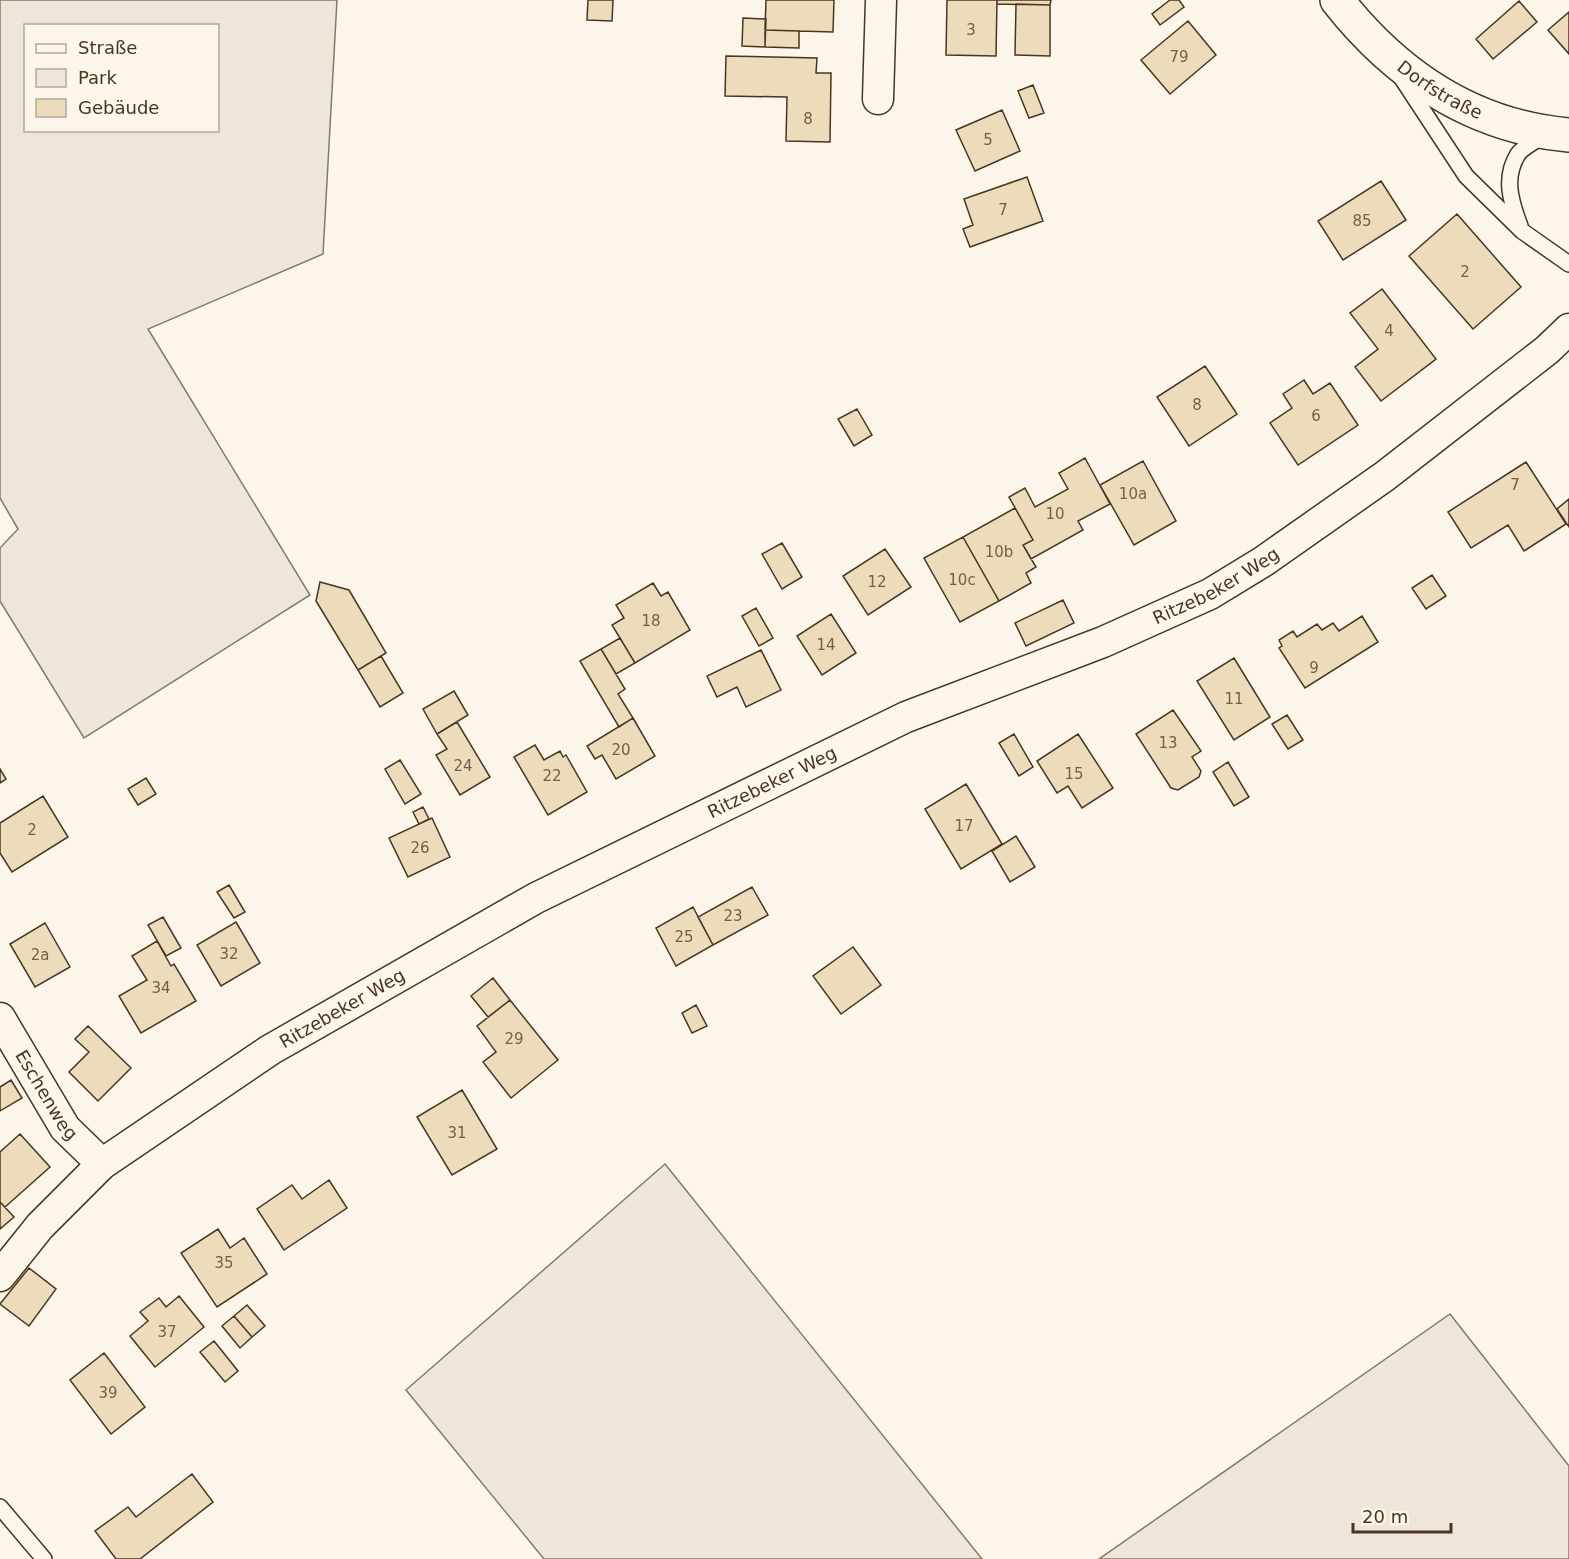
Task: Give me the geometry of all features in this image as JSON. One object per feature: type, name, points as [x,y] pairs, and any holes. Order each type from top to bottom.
[{"type":"street","points":[[878,99],[881,0]]},
{"type":"street","name":"Dorfstraße","points":[[1337,0],[1384,52],[1431,89],[1478,114],[1558,134]]},
{"type":"street","name":"Ritzebeker Weg","points":[[0,1276],[40,1226],[102,1164],[270,1050],[536,898],[906,717],[1104,642],[1210,594],[1264,561],[1385,476],[1547,350],[1569,329]]},
{"type":"street","name":"Eschenweg","points":[[0,1018],[65,1128],[102,1164]]},
{"type":"lane","points":[[1384,52],[1466,176],[1522,231],[1569,264]]},
{"type":"lane","points":[[1522,231],[1514,209],[1508,180],[1519,153],[1558,134]]},
{"type":"lane","points":[[0,1507],[44,1559]]},
{"type":"green space","points":[[0,0],[337,0],[323,254],[148,329],[310,595],[84,738],[0,601],[0,548],[18,529],[0,498]]},
{"type":"green space","points":[[665,1164],[982,1559],[544,1559],[406,1390]]},
{"type":"green space","points":[[1450,1314],[1569,1466],[1569,1559],[1099,1559]]},
{"type":"building","points":[[588,0],[613,0],[612,21],[587,20]]},
{"type":"building","points":[[766,0],[834,0],[833,32],[765,30]]},
{"type":"building","points":[[947,0],[997,0],[996,56],[946,55]]},
{"type":"building","points":[[997,0],[1051,0],[1050,5],[997,4]]},
{"type":"building","points":[[1170,0],[1179,0],[1184,7],[1160,25],[1152,14]]},
{"type":"building","points":[[1519,1],[1537,22],[1493,59],[1476,39]]},
{"type":"building","points":[[1016,4],[1050,5],[1050,56],[1015,55]]},
{"type":"building","points":[[1569,12],[1569,54],[1548,30]]},
{"type":"building","points":[[743,18],[766,19],[765,47],[742,46]]},
{"type":"building","points":[[1188,21],[1216,55],[1170,94],[1141,60]]},
{"type":"building","points":[[765,30],[799,31],[799,48],[765,47]]},
{"type":"building","points":[[726,56],[817,58],[816,73],[831,73],[830,142],[786,141],[787,97],[725,96]]},
{"type":"building","points":[[1033,85],[1044,113],[1029,118],[1018,91]]},
{"type":"building","points":[[1002,110],[1020,151],[975,171],[956,130]]},
{"type":"building","points":[[1027,177],[1043,221],[970,247],[963,229],[973,225],[964,199]]},
{"type":"building","points":[[1381,181],[1406,220],[1343,260],[1318,221]]},
{"type":"building","points":[[1457,214],[1521,287],[1473,329],[1409,256]]},
{"type":"building","points":[[1382,289],[1436,359],[1381,401],[1355,367],[1378,349],[1350,313]]},
{"type":"building","points":[[1205,366],[1237,414],[1189,446],[1157,397]]},
{"type":"building","points":[[1304,380],[1313,394],[1330,383],[1358,425],[1298,465],[1270,423],[1292,408],[1283,394]]},
{"type":"building","points":[[857,409],[872,435],[854,446],[838,419]]},
{"type":"building","points":[[1085,458],[1110,504],[1078,521],[1083,530],[1031,559],[1023,545],[1033,540],[1009,497],[1025,488],[1035,507],[1068,489],[1059,473]]},
{"type":"building","points":[[1143,461],[1176,521],[1134,545],[1100,485]]},
{"type":"building","points":[[1526,462],[1566,524],[1524,551],[1508,525],[1471,548],[1448,512]]},
{"type":"building","points":[[1569,499],[1569,527],[1557,509]]},
{"type":"building","points":[[1015,508],[1033,540],[1023,545],[1036,567],[1026,573],[1031,583],[999,601],[963,537]]},
{"type":"building","points":[[963,537],[999,601],[960,622],[924,558]]},
{"type":"building","points":[[782,543],[802,577],[782,589],[762,554]]},
{"type":"building","points":[[885,549],[911,587],[868,615],[843,576]]},
{"type":"building","points":[[1432,575],[1446,596],[1426,609],[1412,588]]},
{"type":"building","points":[[320,582],[349,590],[386,653],[358,670],[316,601]]},
{"type":"building","points":[[653,583],[661,596],[668,592],[690,630],[635,663],[612,625],[624,618],[616,605]]},
{"type":"building","points":[[1063,600],[1074,623],[1026,646],[1015,623]]},
{"type":"building","points":[[756,608],[773,638],[759,646],[742,616]]},
{"type":"building","points":[[831,614],[856,653],[822,675],[797,636]]},
{"type":"building","points":[[1362,616],[1378,642],[1305,688],[1279,648],[1282,646],[1279,640],[1293,631],[1297,637],[1317,624],[1322,630],[1333,623],[1339,631]]},
{"type":"building","points":[[620,638],[635,663],[616,674],[601,649]]},
{"type":"building","points":[[601,649],[625,689],[618,694],[633,718],[619,727],[580,661]]},
{"type":"building","points":[[761,650],[781,690],[746,707],[737,687],[717,697],[707,676]]},
{"type":"building","points":[[381,656],[403,693],[380,707],[358,670]]},
{"type":"building","points":[[1234,658],[1270,717],[1234,740],[1197,681]]},
{"type":"building","points":[[454,691],[468,715],[437,734],[423,709]]},
{"type":"building","points":[[1173,710],[1201,751],[1192,757],[1201,771],[1199,777],[1178,790],[1171,788],[1136,734]]},
{"type":"building","points":[[1287,715],[1303,740],[1288,749],[1272,724]]},
{"type":"building","points":[[633,718],[655,756],[616,779],[602,755],[595,759],[587,746]]},
{"type":"building","points":[[457,722],[490,777],[460,795],[436,755],[447,749],[437,734]]},
{"type":"building","points":[[1014,734],[1033,767],[1019,776],[999,743]]},
{"type":"building","points":[[1078,734],[1113,788],[1082,808],[1068,786],[1057,793],[1037,761]]},
{"type":"building","points":[[535,745],[544,760],[560,751],[563,757],[566,755],[587,792],[548,815],[514,757]]},
{"type":"building","points":[[400,760],[421,794],[405,804],[385,769]]},
{"type":"building","points":[[1228,762],[1249,797],[1234,806],[1213,772]]},
{"type":"building","points":[[0,769],[6,779],[0,783]]},
{"type":"building","points":[[146,778],[156,794],[138,805],[128,789]]},
{"type":"building","points":[[966,784],[1002,844],[961,869],[925,809]]},
{"type":"building","points":[[43,796],[68,837],[12,872],[0,853],[0,823]]},
{"type":"building","points":[[423,807],[429,819],[419,824],[413,812]]},
{"type":"building","points":[[432,818],[450,857],[408,877],[389,838]]},
{"type":"building","points":[[1016,836],[1035,867],[1010,882],[992,851]]},
{"type":"building","points":[[229,885],[245,912],[234,918],[217,892]]},
{"type":"building","points":[[752,887],[768,915],[713,945],[698,917]]},
{"type":"building","points":[[693,907],[713,945],[676,966],[656,928]]},
{"type":"building","points":[[163,917],[181,948],[166,956],[148,925]]},
{"type":"building","points":[[236,922],[260,963],[221,986],[197,945]]},
{"type":"building","points":[[45,923],[70,967],[35,987],[10,944]]},
{"type":"building","points":[[157,941],[171,966],[174,964],[196,1001],[141,1033],[119,996],[147,980],[132,956]]},
{"type":"building","points":[[853,947],[881,985],[841,1014],[813,976]]},
{"type":"building","points":[[493,978],[510,1000],[488,1017],[471,996]]},
{"type":"building","points":[[510,1000],[558,1060],[511,1098],[483,1062],[496,1052],[477,1026]]},
{"type":"building","points":[[696,1005],[707,1026],[692,1033],[682,1013]]},
{"type":"building","points":[[88,1026],[131,1068],[98,1101],[69,1072],[89,1052],[75,1039]]},
{"type":"building","points":[[11,1080],[22,1098],[0,1111],[0,1087]]},
{"type":"building","points":[[462,1090],[497,1149],[452,1175],[417,1117]]},
{"type":"building","points":[[20,1134],[50,1167],[5,1207],[0,1202],[0,1152]]},
{"type":"building","points":[[329,1180],[347,1208],[284,1250],[257,1209],[292,1185],[302,1199]]},
{"type":"building","points":[[0,1202],[14,1217],[0,1229]]},
{"type":"building","points":[[218,1229],[230,1248],[244,1238],[267,1274],[217,1307],[181,1253]]},
{"type":"building","points":[[29,1268],[56,1289],[29,1326],[0,1304]]},
{"type":"building","points":[[179,1296],[204,1327],[155,1367],[130,1336],[148,1321],[140,1312],[159,1298],[166,1307]]},
{"type":"building","points":[[247,1305],[265,1326],[252,1337],[234,1316]]},
{"type":"building","points":[[234,1316],[252,1337],[240,1348],[222,1326]]},
{"type":"building","points":[[214,1341],[238,1371],[225,1382],[200,1352]]},
{"type":"building","points":[[104,1353],[145,1407],[111,1434],[70,1380]]},
{"type":"building","points":[[192,1474],[213,1502],[140,1559],[116,1559],[95,1531],[128,1507],[136,1517]]}]
